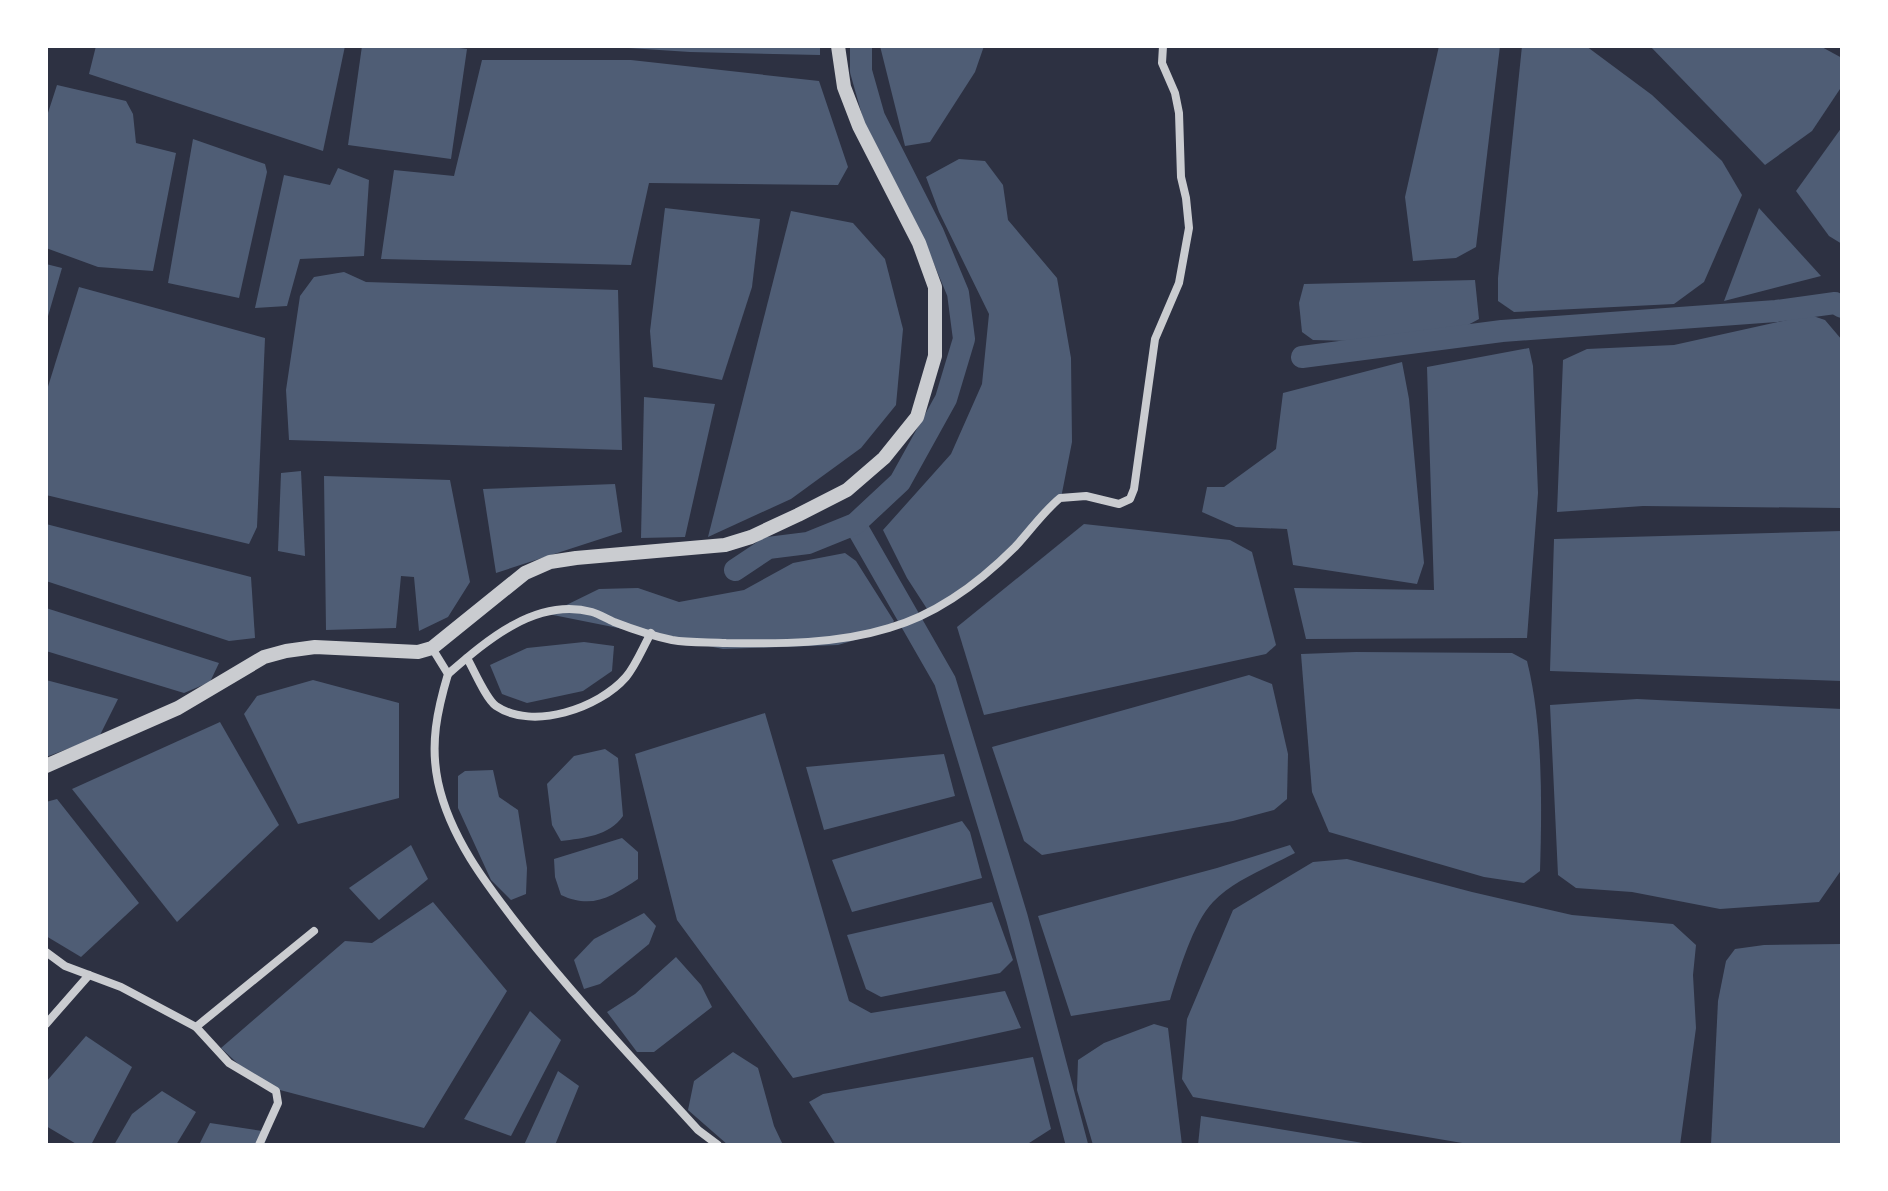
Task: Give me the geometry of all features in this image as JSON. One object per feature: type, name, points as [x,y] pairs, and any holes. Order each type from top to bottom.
[{"type":"street","points":[[46,766],[178,708],[264,657],[315,647],[418,652],[432,648],[525,573],[550,562],[725,545],[751,537],[847,490],[884,458],[917,417],[935,356],[935,287],[919,243],[859,126],[844,87],[838,46]]},
{"type":"street","points":[[718,1145],[698,1130],[555,972],[479,874],[448,813],[438,779],[434,724],[448,674],[509,627],[540,613],[569,610],[592,612],[674,640],[773,644],[830,640],[889,628],[931,611],[974,585],[1016,546],[1060,498],[1086,496],[1119,504],[1130,499],[1134,489],[1155,339],[1179,283],[1189,228],[1181,177],[1179,113],[1175,93],[1162,63],[1163,46]]},
{"type":"street","points":[[467,658],[493,704],[517,716],[549,717],[604,698],[628,676],[651,633]]},
{"type":"street","points":[[432,648],[448,674]]},
{"type":"street","points":[[196,1027],[314,931]]},
{"type":"street","points":[[46,952],[65,966],[121,987],[196,1027],[229,1063],[278,1094],[278,1103],[259,1145]]},
{"type":"street","points":[[46,1024],[89,975]]},
{"type":"water","points":[[96,46],[345,46],[323,151],[89,74]]},
{"type":"water","points":[[362,46],[467,49],[451,159],[348,145]]},
{"type":"water","points":[[598,46],[820,46],[820,55],[690,52]]},
{"type":"water","points":[[880,46],[984,46],[975,72],[930,142],[905,146]]},
{"type":"water","points":[[1439,46],[1500,46],[1476,247],[1456,258],[1413,261],[1405,197]]},
{"type":"water","points":[[1522,46],[1586,46],[1652,95],[1722,161],[1742,195],[1704,282],[1674,304],[1514,312],[1498,301]]},
{"type":"water","points":[[1650,46],[1820,46],[1842,58],[1842,86],[1812,131],[1765,165]]},
{"type":"water","points":[[482,60],[631,60],[819,81],[848,167],[838,185],[649,183],[631,265],[381,259],[394,170],[454,176]]},
{"type":"water","points":[[57,85],[126,101],[133,114],[136,143],[176,153],[153,271],[98,267],[46,248],[46,119]]},
{"type":"water","points":[[1842,127],[1842,244],[1829,236],[1796,191]]},
{"type":"water","points":[[193,139],[265,164],[267,172],[239,298],[168,283]]},
{"type":"water","points":[[959,159],[985,161],[1003,185],[1008,220],[1057,278],[1071,358],[1072,442],[1061,498],[1023,542],[929,612],[907,578],[883,530],[951,454],[982,384],[989,314],[939,212],[926,177]]},
{"type":"water","points":[[338,168],[369,180],[364,256],[300,259],[287,306],[255,308],[284,175],[330,185]]},
{"type":"water","points":[[665,208],[760,219],[752,287],[722,380],[653,367],[650,331]]},
{"type":"water","points":[[1759,208],[1821,276],[1724,301]]},
{"type":"water","points":[[791,211],[853,223],[885,259],[903,329],[896,405],[861,448],[791,499],[708,537]]},
{"type":"water","points":[[46,264],[62,268],[46,323]]},
{"type":"water","points":[[344,272],[366,282],[618,290],[622,450],[289,440],[286,390],[300,296],[314,277]]},
{"type":"water","points":[[1475,280],[1479,319],[1466,326],[1352,341],[1313,340],[1302,332],[1299,303],[1304,284]]},
{"type":"water","points":[[79,287],[265,338],[257,527],[249,544],[46,495],[46,393]]},
{"type":"water","points":[[1810,315],[1825,320],[1842,340],[1842,508],[1643,506],[1557,512],[1563,360],[1587,349],[1674,345]]},
{"type":"water","points":[[1529,348],[1533,366],[1538,493],[1527,638],[1306,639],[1294,588],[1434,590],[1427,367]]},
{"type":"water","points":[[1402,362],[1409,399],[1424,563],[1417,584],[1293,565],[1287,529],[1236,527],[1202,512],[1207,487],[1224,487],[1276,449],[1283,393]]},
{"type":"water","points":[[644,397],[715,404],[685,537],[641,538]]},
{"type":"water","points":[[301,471],[305,556],[278,551],[281,473]]},
{"type":"water","points":[[324,476],[450,480],[470,582],[448,617],[419,631],[414,577],[401,576],[396,628],[326,630]]},
{"type":"water","points":[[615,484],[622,532],[496,573],[483,489]]},
{"type":"water","points":[[46,524],[251,577],[255,638],[229,641],[46,581]]},
{"type":"water","points":[[1084,524],[1230,540],[1252,552],[1276,645],[1266,654],[984,715],[957,627]]},
{"type":"water","points":[[1842,531],[1842,681],[1550,671],[1554,539]]},
{"type":"water","points":[[845,553],[856,561],[894,621],[886,631],[838,645],[723,649],[548,614],[599,589],[638,588],[679,602],[744,590],[793,563]]},
{"type":"water","points":[[46,608],[219,663],[210,682],[184,693],[46,651]]},
{"type":"water","points":[[584,642],[614,646],[612,671],[583,691],[527,703],[502,694],[490,665],[527,648]]},
{"type":"water","points":[[1512,653],[1527,661],[1539,738],[1540,871],[1524,883],[1484,877],[1329,832],[1312,792],[1301,654]]},
{"type":"water","points":[[1249,675],[1272,684],[1288,754],[1287,799],[1274,810],[1233,821],[1042,855],[1024,841],[992,747]]},
{"type":"water","points":[[46,680],[118,699],[99,737],[46,757]]},
{"type":"water","points":[[313,680],[399,703],[399,798],[298,824],[244,714],[257,696]]},
{"type":"water","points":[[1637,699],[1842,709],[1842,869],[1819,902],[1720,909],[1632,892],[1576,888],[1558,875],[1550,705]]},
{"type":"water","points":[[765,713],[849,1001],[871,1013],[1005,991],[1021,1028],[793,1078],[677,920],[635,754]]},
{"type":"water","points":[[220,722],[279,825],[177,922],[72,789]]},
{"type":"water","points":[[605,749],[618,758],[623,816],[603,832],[561,841],[552,825],[547,784],[574,756]]},
{"type":"water","points":[[944,754],[955,796],[824,830],[806,767]]},
{"type":"water","points":[[493,770],[499,797],[518,810],[527,868],[526,894],[511,900],[491,880],[458,808],[458,776],[465,771]]},
{"type":"water","points":[[57,799],[139,903],[81,957],[46,936],[46,802]]},
{"type":"water","points":[[962,821],[970,832],[982,878],[852,912],[832,860]]},
{"type":"water","points":[[622,838],[638,852],[638,879],[611,895],[593,901],[561,895],[555,877],[554,859]]},
{"type":"water","points":[[411,845],[428,879],[379,920],[349,888]]},
{"type":"water","points":[[1290,845],[1295,853],[1231,887],[1206,911],[1187,948],[1170,1000],[1071,1016],[1038,916]]},
{"type":"water","points":[[1347,859],[1572,915],[1673,924],[1696,945],[1693,975],[1696,1028],[1680,1145],[1474,1145],[1193,1097],[1182,1079],[1187,1019],[1233,910],[1313,862]]},
{"type":"water","points":[[433,902],[507,991],[424,1128],[261,1085],[221,1048],[345,941],[372,943]]},
{"type":"water","points":[[992,902],[1013,960],[1000,973],[881,997],[866,989],[847,935]]},
{"type":"water","points":[[644,913],[656,926],[649,944],[600,984],[584,989],[574,960],[594,939]]},
{"type":"water","points":[[1842,944],[1842,1145],[1711,1145],[1718,1001],[1726,961],[1735,949],[1764,945]]},
{"type":"water","points":[[676,957],[701,985],[712,1007],[654,1052],[637,1052],[607,1012],[635,994]]},
{"type":"water","points":[[530,1011],[561,1040],[511,1136],[464,1119]]},
{"type":"water","points":[[1154,1024],[1168,1028],[1182,1145],[1093,1145],[1077,1090],[1078,1060],[1104,1043]]},
{"type":"water","points":[[86,1036],[132,1067],[91,1145],[78,1145],[46,1126],[46,1082]]},
{"type":"water","points":[[733,1052],[758,1068],[774,1126],[783,1145],[728,1145],[688,1110],[694,1081]]},
{"type":"water","points":[[1033,1057],[1051,1129],[1026,1145],[836,1145],[809,1102],[823,1094]]},
{"type":"water","points":[[558,1071],[579,1086],[555,1145],[524,1145]]},
{"type":"water","points":[[162,1091],[196,1112],[176,1145],[114,1145],[132,1114]]},
{"type":"water","points":[[1201,1116],[1375,1145],[1198,1145]]},
{"type":"water","points":[[210,1123],[269,1132],[264,1145],[199,1145]]},
{"type":"waterway","points":[[735,570],[768,548],[808,543],[855,524],[900,482],[946,399],[964,339],[958,293],[933,233],[874,117],[861,71],[861,46]]},
{"type":"waterway","points":[[1302,357],[1502,331],[1776,311],[1835,303],[1842,307]]},
{"type":"waterway","points":[[855,524],[945,681],[1017,918],[1077,1145]]}]
